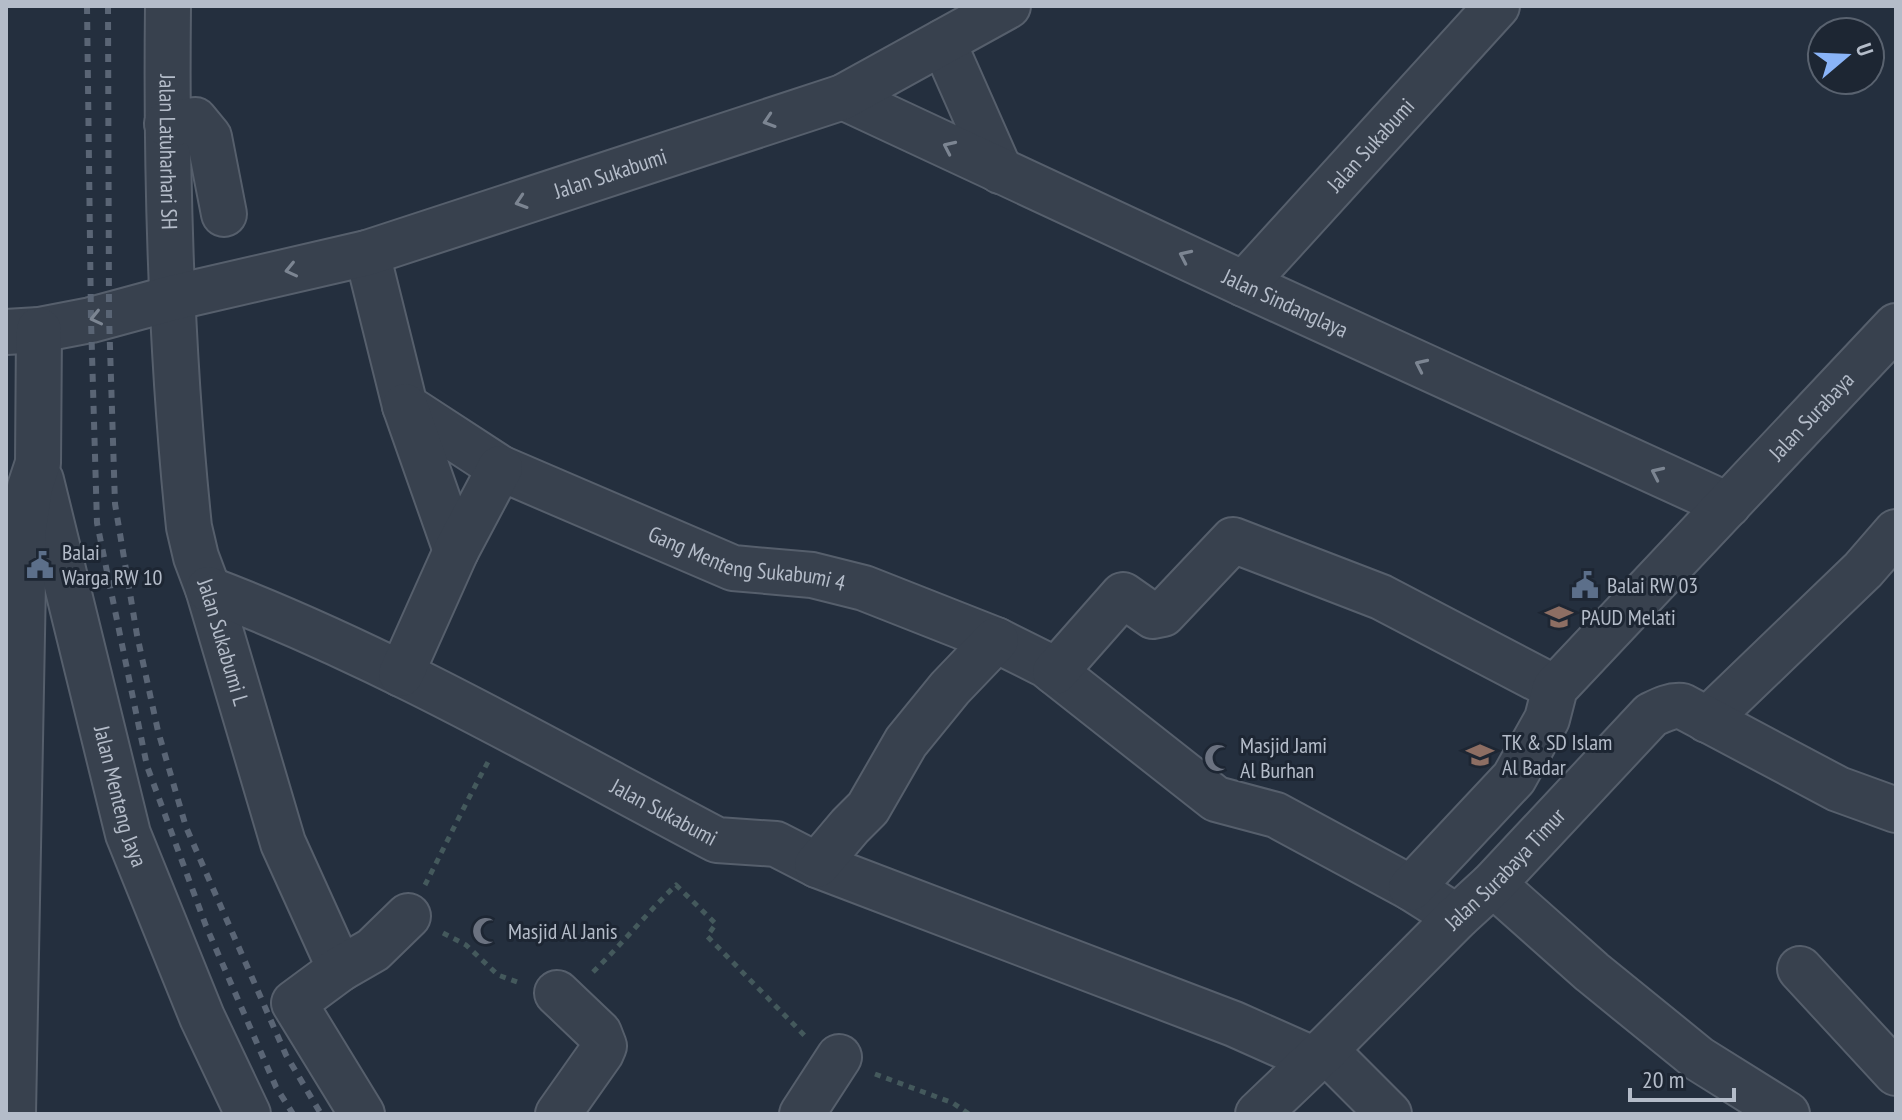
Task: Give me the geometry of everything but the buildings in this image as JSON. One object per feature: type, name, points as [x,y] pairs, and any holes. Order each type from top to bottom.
[{"type":"street","name":"Jalan Latuharhari SH","points":[[168,6],[167,124],[172,298]]},
{"type":"street","name":"Jalan Sukabumi","points":[[20,331],[91,320],[367,253],[843,97],[1008,6]]},
{"type":"street","name":"Jalan Sukabumi","points":[[1244,284],[1476,14]]},
{"type":"street","points":[[943,42],[1000,171]]},
{"type":"street","name":"Jalan Sindanglaya","points":[[843,97],[1728,505]]},
{"type":"street","points":[[167,124],[195,120],[209,137],[224,214]]},
{"type":"street","points":[[367,253],[405,406],[456,551]]},
{"type":"street","name":"Jalan Sukabumi L","points":[[172,298],[189,527],[196,557],[283,843],[340,969]]},
{"type":"street","name":"Jalan Surabaya","points":[[1555,688],[1896,326]]},
{"type":"street","points":[[13,1114],[24,528],[30,487],[38,463],[20,331]]},
{"type":"street","name":"Gang Menteng Sukabumi 4","points":[[405,406],[500,468],[733,568],[812,575],[864,588],[996,640],[1046,665],[1216,799],[1276,815],[1411,888],[1457,917]]},
{"type":"street","name":"Jalan Menteng Jaya","points":[[38,463],[128,834],[202,1017],[248,1114]]},
{"type":"street","points":[[401,674],[456,551],[500,468]]},
{"type":"street","points":[[1707,720],[1879,577],[1896,532]]},
{"type":"street","points":[[1055,672],[1123,595],[1153,616],[1163,614],[1233,540],[1381,597],[1555,688],[1547,719],[1514,778],[1411,888]]},
{"type":"street","name":"Jalan Sukabumi","points":[[208,589],[401,674],[717,840],[776,844],[817,865],[1320,1055]]},
{"type":"street","points":[[817,865],[868,808],[906,742],[950,688],[996,640]]},
{"type":"street","name":"Jalan Surabaya Timur","points":[[1258,1114],[1493,884],[1651,715],[1662,709],[1682,706],[1838,789],[1896,810]]},
{"type":"street","points":[[1493,884],[1592,972],[1699,1059],[1787,1114]]},
{"type":"street","points":[[362,1114],[294,1003],[340,969],[373,950],[408,916]]},
{"type":"street","points":[[1800,969],[1896,1073]]},
{"type":"street","points":[[557,993],[599,1033],[604,1046],[558,1114]]},
{"type":"street","points":[[1320,1055],[1389,1114]]},
{"type":"street","points":[[802,1114],[839,1057]]},
{"type":"path","points":[[506,729],[408,916],[466,945],[498,975],[542,992],[571,993],[676,885],[716,924],[707,936],[807,1038],[865,1070],[953,1103],[969,1114]]},
{"type":"railway","points":[[87,6],[97,523],[147,766],[206,926],[276,1087],[293,1114]]},
{"type":"railway","points":[[108,6],[109,316],[115,504],[137,635],[158,731],[186,827],[286,1055],[321,1114]]},
{"type":"place","name":"Balai Warga RW 10","points":[[40,565]]},
{"type":"place","name":"Balai RW 03","points":[[1585,585]]},
{"type":"place","name":"PAUD Melati","points":[[1559,617]]},
{"type":"place","name":"TK & SD Islam Al Badar","points":[[1480,755]]},
{"type":"place","name":"Masjid Jami Al Burhan","points":[[1218,758]]},
{"type":"place","name":"Masjid Al Janis","points":[[486,931]]}]
